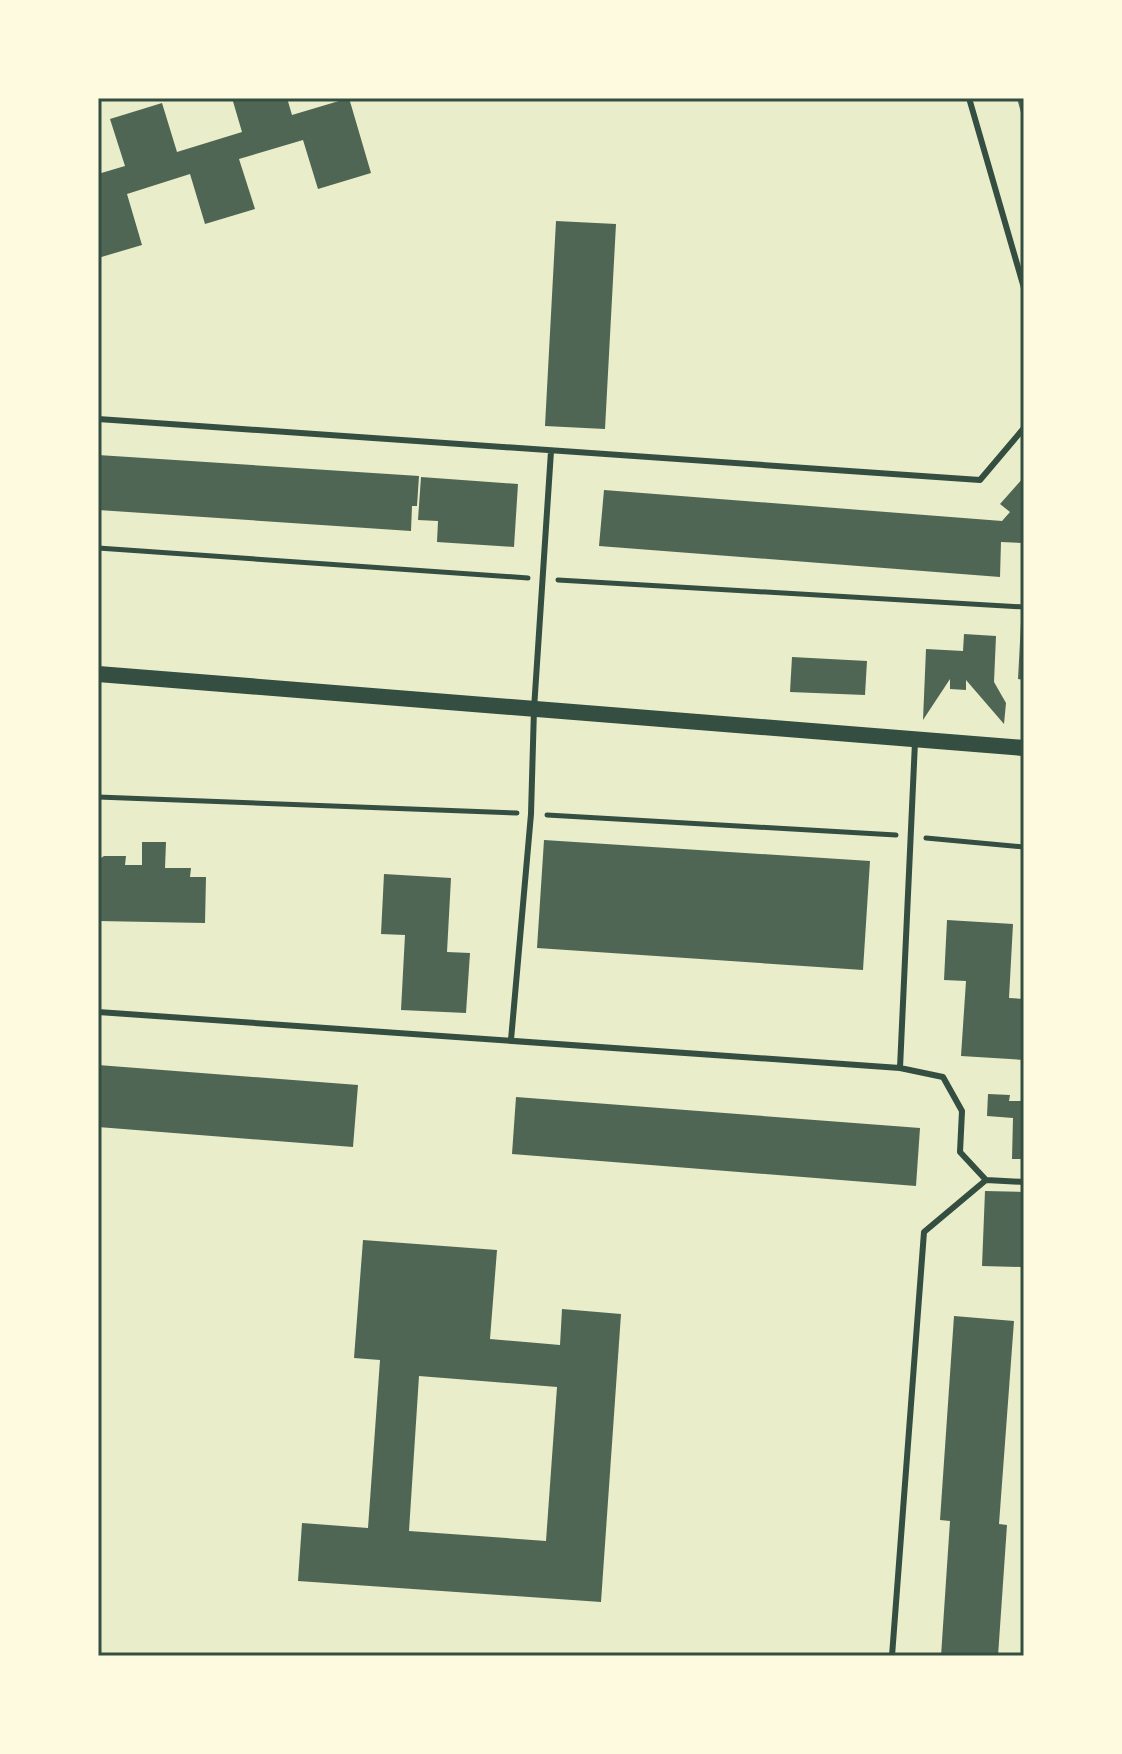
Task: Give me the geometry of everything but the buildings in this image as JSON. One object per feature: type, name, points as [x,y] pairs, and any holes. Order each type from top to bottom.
[{"type":"main road","points":[[98,674],[1024,748]]},
{"type":"lane","points":[[969,98],[1024,288]]},
{"type":"lane","points":[[98,419],[980,480],[1024,428]]},
{"type":"lane","points":[[511,1040],[531,814],[534,709],[551,451]]},
{"type":"lane","points":[[900,1068],[915,738]]},
{"type":"lane","points":[[98,1012],[900,1068],[943,1077],[962,1111],[960,1152],[986,1180]]},
{"type":"lane","points":[[892,1656],[924,1232],[986,1180],[1024,1182]]},
{"type":"path","points":[[98,797],[531,814],[911,836],[1024,847]]}]
